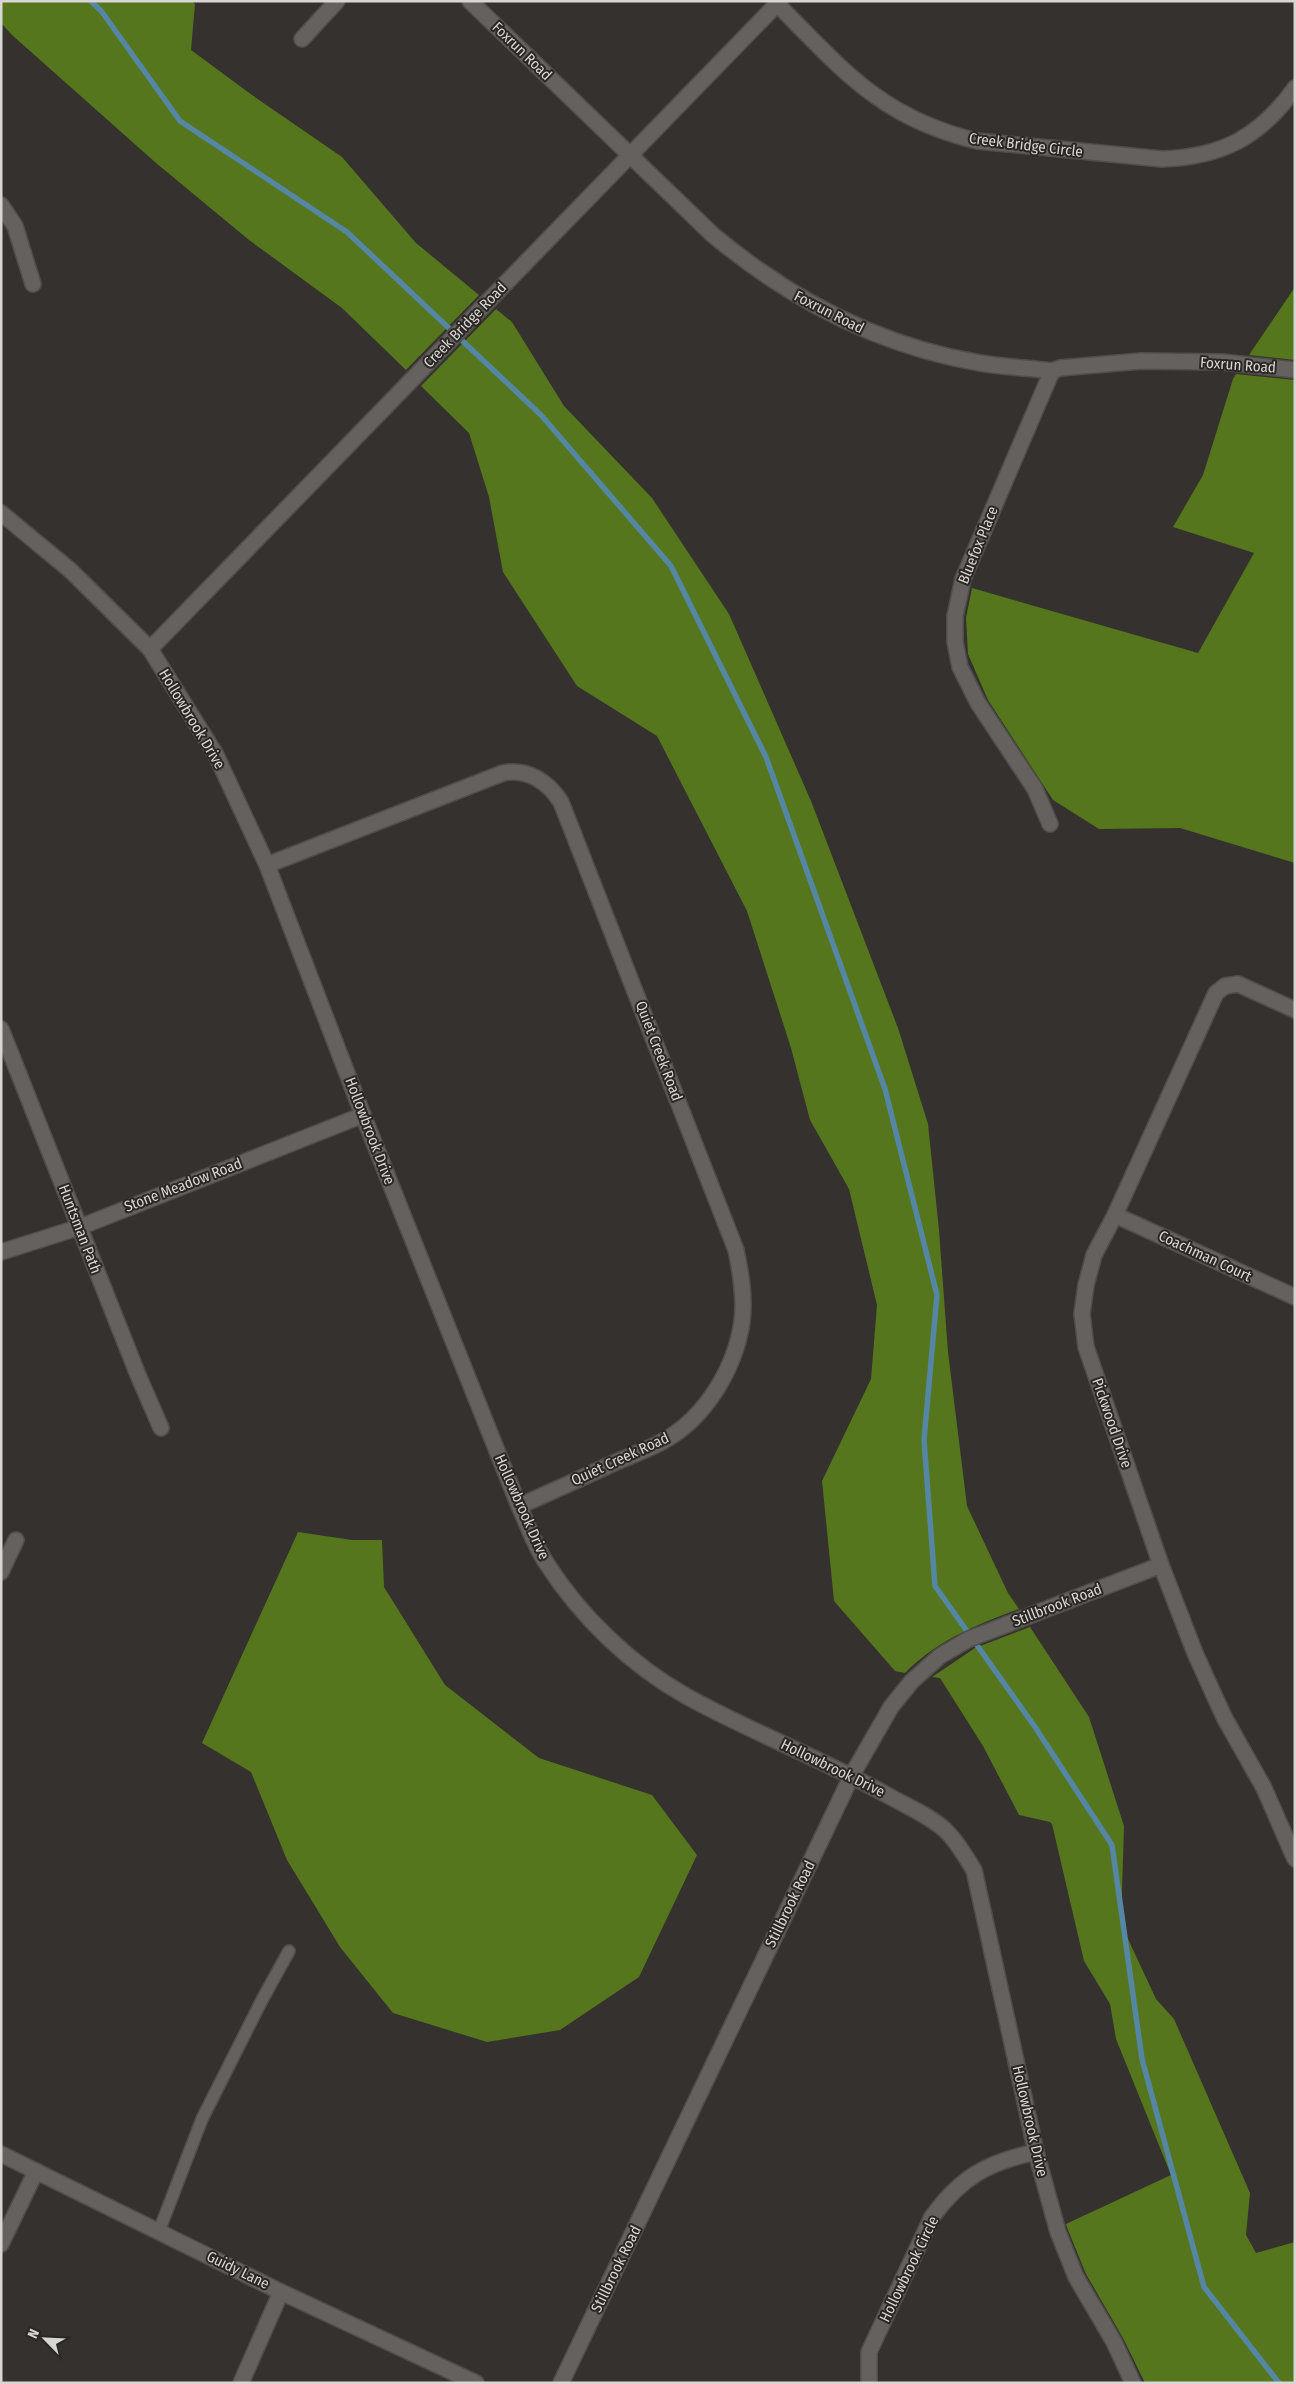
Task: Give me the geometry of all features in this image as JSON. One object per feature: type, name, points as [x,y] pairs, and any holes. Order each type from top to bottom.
[{"type":"street","points":[[302,39],[337,1]]},
{"type":"street","name":"Foxrun Road","points":[[470,1],[712,235],[747,264],[822,311],[862,330],[904,346],[980,363],[1052,371],[1060,368],[1141,361],[1222,362],[1295,370]]},
{"type":"street","name":"Creek Bridge Road","points":[[150,649],[778,3]]},
{"type":"street","name":"Creek Bridge Circle","points":[[778,3],[857,83],[875,97],[913,120],[956,136],[977,141],[1162,159],[1186,158],[1209,154],[1231,146],[1252,134],[1270,119],[1295,88]]},
{"type":"street","points":[[1,205],[15,226],[34,284]]},
{"type":"street","name":"Bluefox Place","points":[[1050,824],[1034,789],[978,703],[960,667],[955,642],[955,616],[963,578],[1052,371]]},
{"type":"street","name":"Hollowbrook Drive","points":[[1,513],[70,570],[150,649],[216,755],[267,866],[363,1115],[518,1506],[546,1563],[596,1626],[624,1652],[685,1695],[852,1775],[935,1821],[961,1848],[974,1870],[1036,2152],[1058,2232],[1076,2277],[1114,2342],[1134,2383]]},
{"type":"street","name":"Quiet Creek Road","points":[[267,866],[502,772],[522,772],[539,778],[553,790],[561,802],[736,1250],[742,1279],[742,1322],[735,1350],[724,1377],[708,1401],[688,1423],[665,1440],[518,1506]]},
{"type":"street","name":"Pickwood Drive","points":[[1295,1010],[1238,984],[1225,986],[1216,993],[1116,1215],[1094,1255],[1086,1285],[1082,1324],[1086,1347],[1160,1565],[1194,1653],[1224,1717],[1264,1788],[1291,1846],[1295,1859]]},
{"type":"street","name":"Huntsman Path","points":[[1,1029],[138,1375],[161,1428]]},
{"type":"street","name":"Stone Meadow Road","points":[[1,1252],[80,1228],[363,1115]]},
{"type":"street","name":"Coachman Court","points":[[1116,1215],[1295,1297]]},
{"type":"street","points":[[1,1572],[16,1540]]},
{"type":"street","name":"Stillbrook Road","points":[[561,2383],[852,1775],[891,1707],[912,1681],[940,1656],[969,1640],[1160,1565]]},
{"type":"street","name":"Hollowbrook Circle","points":[[869,2383],[869,2352],[932,2217],[945,2199],[966,2179],[985,2167],[1008,2158],[1036,2152]]},
{"type":"street","name":"Guidy Lane","points":[[1,2154],[282,2292],[476,2383]]},
{"type":"street","points":[[1,2244],[36,2171]]},
{"type":"street","points":[[241,2383],[282,2292]]},
{"type":"lane","points":[[159,2231],[202,2119],[289,1951]]},
{"type":"green space","points":[[1,1],[192,1],[195,4],[191,50],[342,157],[416,243],[479,295],[406,370],[342,308],[249,240],[156,163],[12,35],[1,23]]},
{"type":"green space","points":[[1295,287],[1295,360],[1249,355]]},
{"type":"green space","points":[[496,309],[512,322],[564,406],[652,498],[729,614],[811,801],[898,1028],[928,1124],[939,1230],[948,1352],[967,1506],[1008,1593],[1019,1609],[988,1621],[944,1642],[905,1673],[895,1671],[834,1601],[822,1481],[871,1379],[877,1305],[849,1189],[810,1120],[791,1048],[747,911],[657,736],[577,686],[503,572],[489,497],[469,433],[421,386]]},
{"type":"green space","points":[[1236,374],[1295,380],[1295,863],[1180,828],[1099,829],[1053,800],[988,700],[968,654],[966,618],[972,588],[1198,653],[1254,553],[1173,527],[1203,475]]},
{"type":"green space","points":[[298,1532],[352,1540],[382,1540],[384,1587],[445,1685],[539,1758],[652,1795],[697,1855],[639,1977],[560,2030],[487,2042],[393,2013],[340,1947],[287,1860],[251,1772],[202,1743]]},
{"type":"green space","points":[[1030,1627],[1089,1717],[1124,1826],[1121,1924],[1156,1999],[1174,2019],[1250,2193],[1246,2235],[1256,2253],[1295,2242],[1295,2383],[1145,2383],[1123,2338],[1086,2274],[1068,2230],[1066,2224],[1171,2175],[1116,2039],[1110,2004],[1084,1961],[1052,1824],[1019,1815],[983,1746],[940,1678],[932,1677],[975,1648]]},
{"type":"waterway","points":[[91,1],[102,12],[180,121],[347,232],[541,415],[671,566],[766,757],[885,1089],[937,1295],[924,1440],[935,1586],[1035,1727],[1112,1845],[1142,2059],[1204,2287],[1279,2383]]}]
